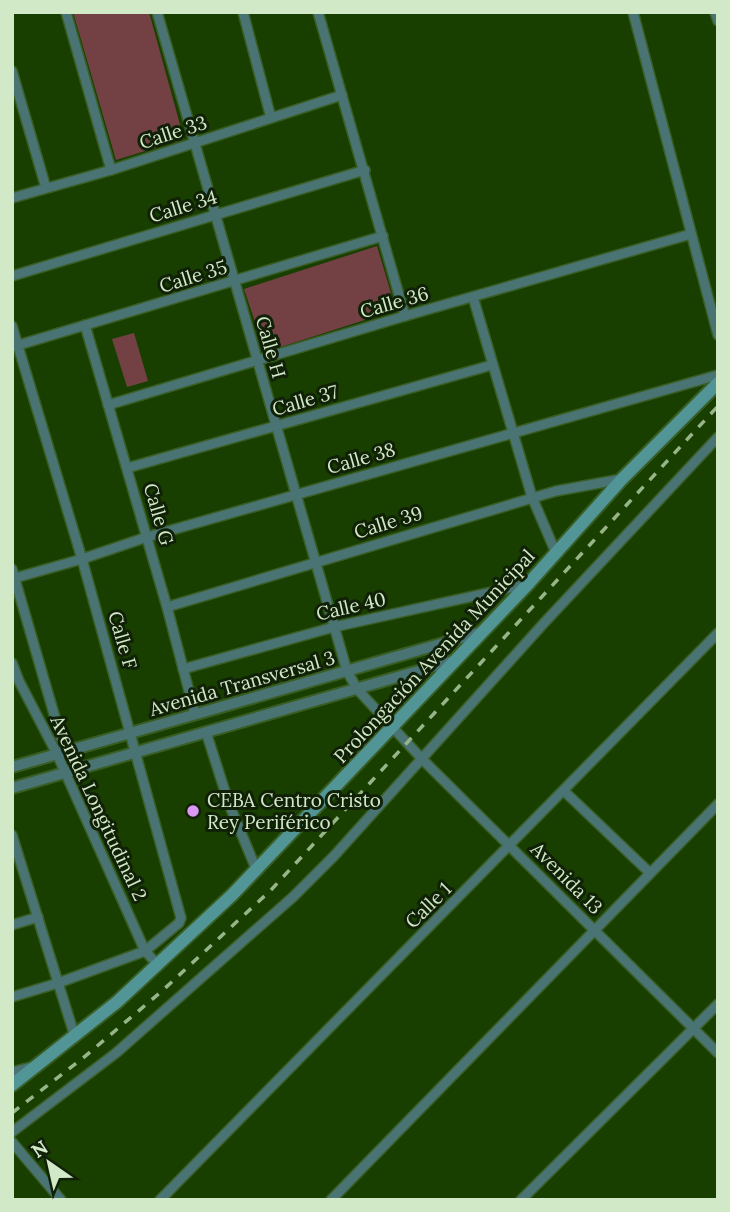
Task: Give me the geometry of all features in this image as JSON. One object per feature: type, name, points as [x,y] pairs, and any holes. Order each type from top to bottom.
[{"type":"main road","name":"Prolongación Avenida Municipal","points":[[12,1085],[75,1037],[158,965],[257,871],[529,583],[622,479],[718,383]]},
{"type":"street","points":[[66,12],[111,170]]},
{"type":"street","name":"Calle H","points":[[157,12],[346,671],[357,689],[393,727]]},
{"type":"street","points":[[243,12],[271,118]]},
{"type":"street","points":[[318,12],[405,316]]},
{"type":"street","points":[[633,12],[718,335]]},
{"type":"street","points":[[715,12],[718,21]]},
{"type":"street","points":[[12,71],[46,188]]},
{"type":"street","name":"Calle 33","points":[[12,198],[111,170],[342,95]]},
{"type":"street","name":"Calle 34","points":[[12,276],[365,170]]},
{"type":"street","name":"Calle 36","points":[[108,405],[691,234]]},
{"type":"street","name":"Calle 35","points":[[15,346],[383,236]]},
{"type":"street","points":[[473,297],[532,497],[556,553]]},
{"type":"street","name":"Calle G","points":[[85,325],[167,607],[195,714]]},
{"type":"street","name":"Calle F","points":[[12,326],[15,346],[82,559],[181,918],[175,927],[145,951]]},
{"type":"street","name":"Calle 37","points":[[127,468],[492,365]]},
{"type":"street","name":"Calle 38","points":[[14,574],[82,559],[147,537],[718,376]]},
{"type":"street","points":[[12,1132],[116,1053],[293,897],[423,760],[544,623],[718,437]]},
{"type":"street","name":"Calle 39","points":[[167,607],[532,497],[622,479]]},
{"type":"street","points":[[14,574],[61,753]]},
{"type":"street","name":"Calle 40","points":[[183,669],[334,627],[529,583]]},
{"type":"street","name":"Avenida Transversal 3","points":[[12,767],[482,632]]},
{"type":"street","name":"Calle 1","points":[[160,1200],[718,633]]},
{"type":"street","name":"Avenida Transversal 3","points":[[12,788],[453,661]]},
{"type":"street","name":"Avenida Longitudinal 2","points":[[12,663],[16,682],[61,753],[65,773],[145,951],[158,965]]},
{"type":"street","name":"Avenida 13","points":[[393,727],[718,1053]]},
{"type":"street","points":[[206,732],[229,804],[257,871]]},
{"type":"street","points":[[564,791],[650,873]]},
{"type":"street","points":[[331,1200],[718,804]]},
{"type":"street","points":[[12,835],[16,863],[38,918],[75,1037]]},
{"type":"street","points":[[12,925],[38,918]]},
{"type":"street","points":[[12,997],[145,951]]},
{"type":"street","points":[[521,1200],[718,1004]]},
{"type":"street","points":[[12,1072],[40,1065]]},
{"type":"street","points":[[12,1142],[61,1200]]},
{"type":"shaded area","points":[[73,12],[149,12],[184,139],[116,160]]},
{"type":"shaded area","points":[[377,246],[396,310],[265,352],[244,289]]},
{"type":"shaded area","points":[[134,333],[148,381],[127,387],[112,339]]},
{"type":"railway","points":[[12,1113],[83,1058],[162,991],[271,890],[718,406]]},
{"type":"place","name":"CEBA Centro Cristo Rey Periférico","points":[[193,811]]}]
